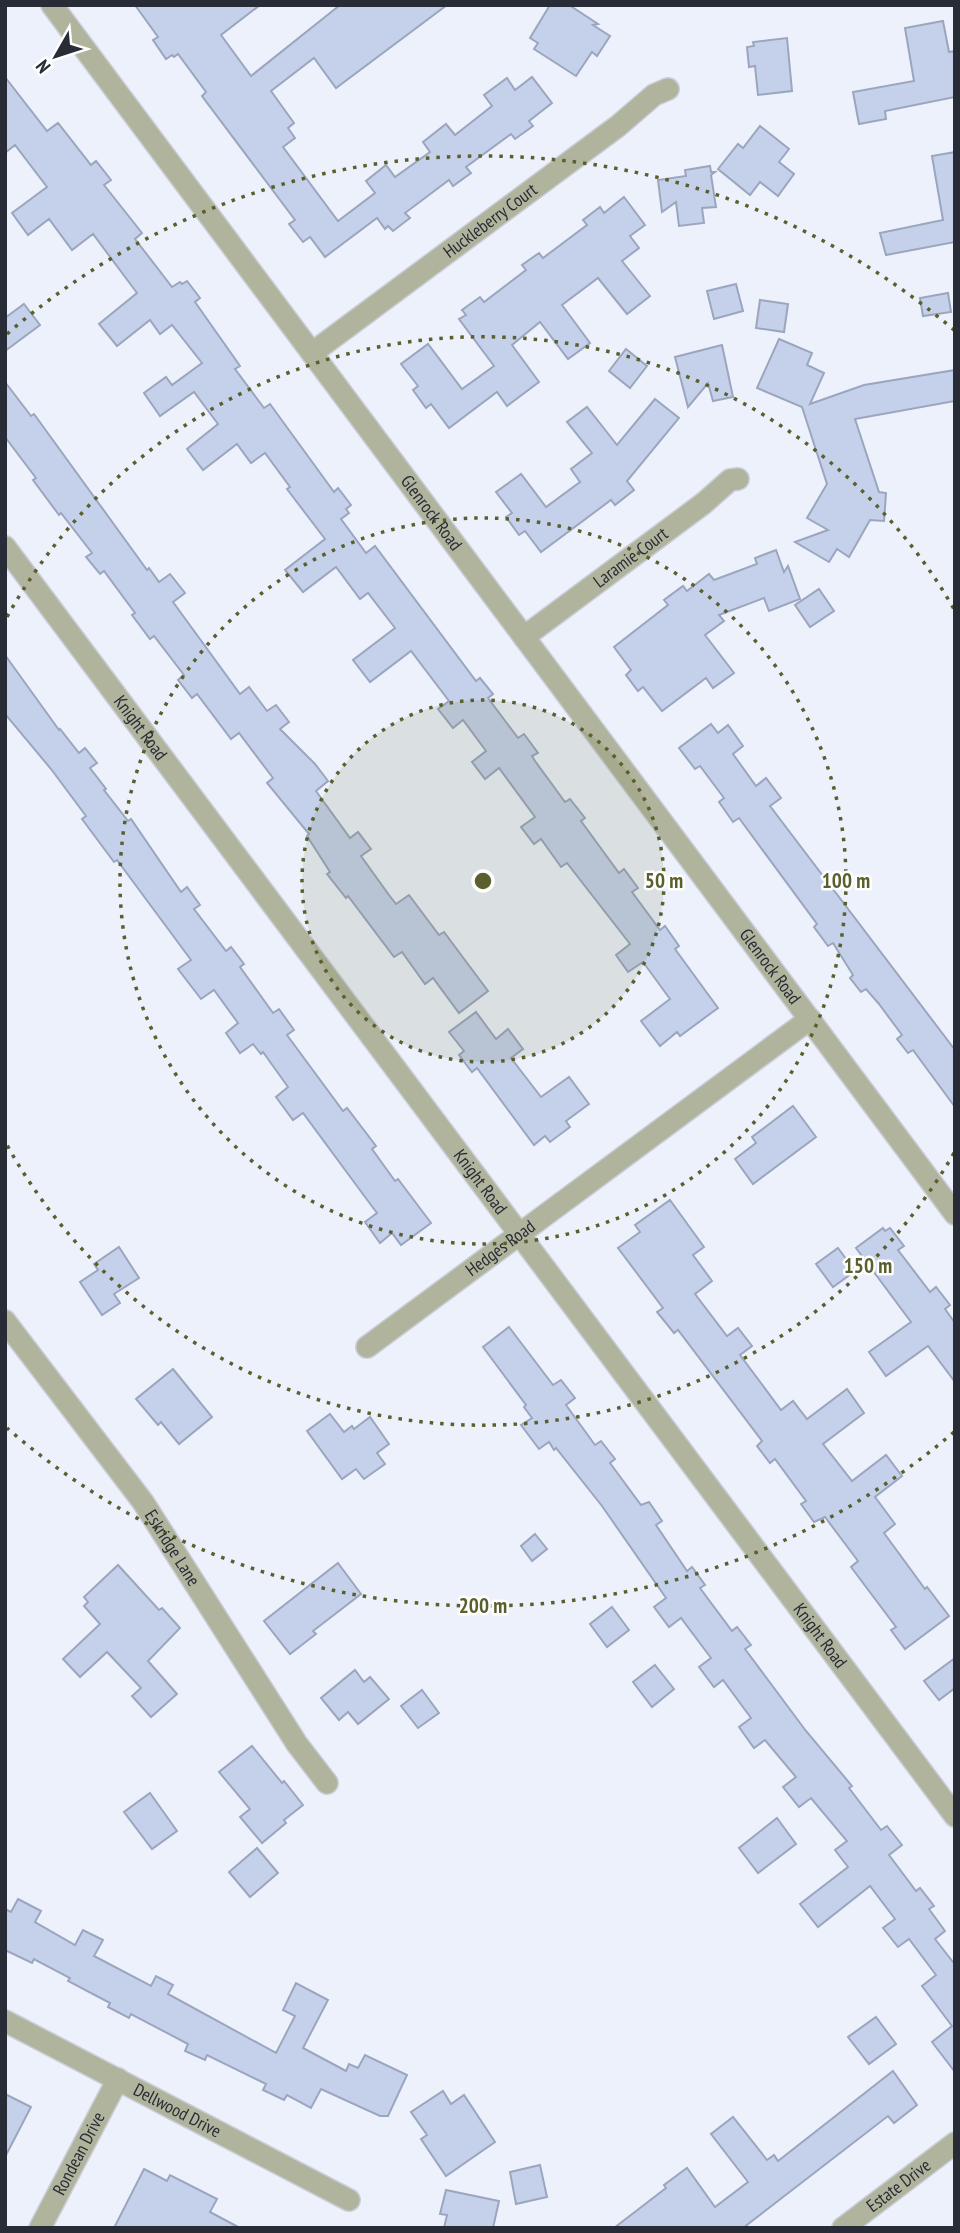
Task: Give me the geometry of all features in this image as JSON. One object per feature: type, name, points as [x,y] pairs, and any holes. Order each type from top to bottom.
[{"type":"street","name":"Glenrock Road","points":[[52,5],[955,1214]]},
{"type":"street","name":"Huckleberry Court","points":[[312,353],[618,126],[654,95],[668,89]]},
{"type":"street","name":"Laramie Court","points":[[524,637],[704,503],[730,480],[738,479]]},
{"type":"street","name":"Knight Road","points":[[5,547],[955,1816]]},
{"type":"street","name":"Glenrock Road","points":[[635,1149],[810,1019]]},
{"type":"street","name":"Hedges Road","points":[[367,1347],[635,1149]]},
{"type":"street","name":"Eskridge Lane","points":[[5,1321],[143,1502],[297,1744],[327,1783]]},
{"type":"street","name":"Dellwood Drive","points":[[5,2021],[349,2200]]},
{"type":"street","name":"Rondean Drive","points":[[40,2228],[118,2079]]},
{"type":"street","name":"Estate Drive","points":[[843,2228],[955,2143]]},
{"type":"building","points":[[135,5],[260,5],[221,35],[251,76],[340,5],[447,5],[336,88],[314,58],[271,91],[294,123],[288,128],[295,138],[283,147],[338,221],[375,193],[366,181],[386,165],[395,177],[430,152],[423,142],[446,124],[455,135],[492,106],[484,95],[507,78],[515,90],[532,77],[552,103],[529,121],[533,126],[515,139],[511,134],[466,167],[471,173],[453,186],[449,180],[405,213],[410,218],[393,231],[388,226],[385,229],[377,218],[325,257],[310,237],[303,242],[289,224],[295,220],[202,96],[206,92],[178,54],[166,59],[153,40],[158,37]]},
{"type":"building","points":[[550,5],[569,5],[598,24],[593,25],[610,36],[597,56],[592,52],[576,76],[534,49],[538,43],[530,38]]},
{"type":"building","points":[[943,21],[949,52],[955,51],[955,97],[885,111],[886,119],[859,124],[853,92],[914,81],[905,28]]},
{"type":"building","points":[[787,38],[792,91],[758,95],[755,66],[749,67],[747,47],[754,46],[753,42]]},
{"type":"building","points":[[5,77],[47,131],[58,123],[91,165],[96,161],[111,180],[104,185],[142,233],[135,239],[172,287],[187,281],[200,298],[195,302],[240,366],[235,369],[264,408],[270,404],[334,492],[338,488],[351,505],[346,509],[349,513],[341,519],[366,553],[375,546],[476,681],[480,678],[493,694],[488,698],[518,738],[524,734],[538,753],[532,756],[535,761],[565,802],[570,799],[585,818],[581,821],[619,873],[624,869],[638,888],[632,892],[660,930],[665,926],[679,946],[675,949],[718,1008],[680,1036],[677,1032],[660,1046],[641,1021],[670,999],[643,962],[628,972],[616,955],[630,944],[567,863],[561,867],[541,839],[534,844],[521,827],[535,817],[499,768],[485,779],[472,762],[486,751],[463,720],[453,728],[438,709],[449,701],[411,651],[370,682],[353,660],[395,628],[368,593],[360,599],[336,567],[303,592],[285,570],[325,539],[287,489],[290,487],[265,453],[251,463],[237,444],[203,470],[187,449],[218,424],[194,392],[160,416],[144,393],[166,377],[172,385],[202,363],[172,325],[160,334],[150,320],[117,346],[99,324],[137,293],[93,234],[72,250],[49,219],[28,235],[12,213],[47,187],[15,145],[5,153]]},
{"type":"building","points":[[760,126],[789,149],[779,162],[794,174],[778,196],[760,182],[750,195],[718,169],[738,144],[743,148]]},
{"type":"building","points":[[955,152],[955,242],[886,255],[880,233],[943,220],[932,156]]},
{"type":"building","points":[[710,166],[711,172],[715,172],[711,175],[716,207],[702,208],[704,223],[679,226],[676,202],[662,212],[658,180],[686,176],[685,170]]},
{"type":"building","points":[[624,197],[645,225],[630,236],[639,248],[622,261],[650,296],[627,314],[598,278],[562,305],[590,343],[568,359],[540,322],[512,345],[539,382],[507,406],[497,392],[449,428],[431,404],[426,408],[413,390],[418,386],[401,364],[428,344],[462,389],[494,366],[459,319],[466,315],[462,310],[480,297],[484,302],[526,270],[522,265],[539,253],[543,258],[587,225],[583,220],[600,207],[604,213]]},
{"type":"building","points":[[736,284],[743,311],[714,319],[707,291]]},
{"type":"building","points":[[948,293],[951,312],[923,316],[920,298]]},
{"type":"building","points":[[760,300],[788,304],[784,332],[756,328]]},
{"type":"building","points":[[24,304],[40,325],[5,351],[5,318]]},
{"type":"building","points":[[779,339],[812,353],[807,365],[824,373],[810,404],[864,385],[955,370],[955,401],[855,419],[879,492],[886,493],[884,521],[870,520],[849,557],[837,549],[829,562],[795,542],[828,530],[807,518],[827,484],[802,407],[757,388]]},
{"type":"building","points":[[722,345],[733,397],[713,401],[708,383],[688,407],[675,357]]},
{"type":"building","points":[[626,349],[647,366],[630,388],[609,371]]},
{"type":"building","points":[[5,382],[31,416],[34,414],[147,570],[149,568],[159,582],[170,574],[185,593],[173,602],[240,694],[249,687],[267,711],[276,705],[289,722],[280,729],[328,781],[316,791],[350,838],[358,832],[371,849],[361,856],[396,904],[409,895],[439,935],[444,932],[488,991],[459,1013],[433,978],[425,984],[402,952],[394,957],[348,896],[346,898],[327,874],[330,872],[307,836],[309,834],[267,783],[273,778],[239,733],[231,739],[197,694],[192,698],[178,680],[184,675],[154,636],[150,639],[132,615],[135,613],[104,571],[100,574],[86,557],[92,553],[61,513],[59,515],[33,480],[36,478],[5,437]]},
{"type":"building","points":[[655,399],[679,418],[627,481],[634,490],[615,505],[611,500],[541,552],[525,531],[519,535],[506,517],[512,513],[496,492],[521,474],[546,507],[580,482],[571,469],[592,453],[567,422],[587,407],[617,445]]},
{"type":"building","points":[[776,550],[784,572],[788,566],[800,599],[769,611],[764,598],[719,615],[724,621],[705,635],[734,673],[713,688],[706,678],[662,711],[643,687],[638,691],[626,675],[631,670],[614,647],[668,605],[664,600],[683,586],[687,591],[709,574],[714,580],[757,564],[755,558]]},
{"type":"building","points":[[819,589],[834,611],[810,627],[795,605]]},
{"type":"building","points":[[5,655],[59,730],[79,753],[85,748],[97,763],[90,768],[106,789],[104,790],[128,821],[131,819],[181,892],[187,887],[200,905],[194,909],[226,951],[231,947],[244,964],[240,967],[273,1013],[279,1009],[294,1030],[287,1035],[343,1111],[347,1108],[376,1146],[372,1149],[395,1181],[398,1179],[431,1223],[401,1245],[392,1233],[380,1243],[365,1222],[377,1213],[303,1113],[293,1120],[276,1097],[288,1087],[263,1052],[261,1054],[253,1044],[240,1053],[226,1033],[238,1023],[214,990],[201,999],[178,969],[191,960],[117,860],[114,862],[82,819],[86,816],[51,769],[5,714]]},
{"type":"building","points":[[711,724],[718,733],[728,725],[743,746],[733,754],[756,786],[766,778],[781,798],[770,806],[955,1050],[955,1107],[913,1050],[908,1053],[897,1039],[902,1035],[879,1004],[866,989],[861,992],[850,978],[853,975],[833,943],[828,946],[814,927],[817,924],[739,818],[733,822],[719,802],[724,798],[700,766],[695,769],[679,748]]},
{"type":"building","points":[[476,1012],[496,1039],[508,1029],[523,1049],[511,1058],[541,1097],[569,1077],[589,1104],[566,1121],[570,1127],[550,1142],[545,1136],[534,1145],[477,1068],[472,1072],[459,1055],[464,1051],[449,1032]]},
{"type":"building","points":[[793,1106],[816,1137],[753,1184],[735,1159],[756,1143],[752,1137]]},
{"type":"building","points":[[670,1200],[704,1247],[693,1255],[712,1281],[695,1294],[727,1336],[738,1328],[752,1346],[740,1355],[781,1410],[793,1401],[807,1419],[847,1389],[864,1413],[823,1444],[852,1481],[886,1455],[902,1476],[875,1497],[895,1524],[884,1533],[925,1589],[927,1587],[949,1616],[905,1649],[891,1630],[896,1627],[851,1567],[858,1561],[825,1517],[814,1522],[801,1504],[806,1501],[775,1459],[770,1463],[757,1446],[762,1441],[678,1330],[674,1333],[657,1312],[663,1308],[618,1248],[640,1232],[635,1225]]},
{"type":"building","points":[[883,1228],[885,1231],[890,1228],[904,1246],[898,1250],[930,1292],[936,1287],[950,1305],[945,1309],[955,1323],[955,1382],[928,1346],[886,1376],[869,1352],[911,1322],[856,1248]]},
{"type":"building","points":[[119,1247],[139,1278],[114,1294],[120,1303],[102,1315],[80,1282],[98,1270],[94,1264]]},
{"type":"building","points":[[838,1248],[855,1271],[833,1287],[816,1264]]},
{"type":"building","points":[[509,1327],[553,1385],[561,1380],[575,1398],[566,1405],[595,1445],[601,1441],[615,1459],[610,1463],[641,1505],[649,1502],[662,1521],[656,1525],[687,1571],[692,1567],[705,1585],[700,1588],[732,1631],[737,1627],[751,1645],[745,1649],[806,1731],[852,1786],[849,1788],[881,1830],[887,1826],[902,1845],[889,1855],[916,1891],[920,1888],[934,1906],[929,1909],[945,1931],[935,1939],[953,1962],[955,1961],[955,2072],[932,2042],[952,2026],[922,1986],[936,1975],[909,1939],[898,1947],[883,1928],[895,1919],[870,1886],[818,1927],[800,1904],[848,1867],[835,1850],[847,1841],[811,1798],[799,1807],[783,1787],[796,1777],[765,1740],[754,1748],[739,1727],[751,1718],[723,1680],[714,1687],[699,1667],[711,1658],[681,1618],[669,1627],[654,1607],[666,1598],[602,1506],[556,1448],[554,1450],[549,1442],[539,1449],[521,1425],[532,1418],[524,1407],[526,1405],[483,1347]]},
{"type":"building","points":[[173,1369],[212,1417],[179,1444],[161,1422],[158,1425],[136,1399]]},
{"type":"building","points":[[330,1414],[344,1432],[352,1426],[354,1429],[370,1417],[389,1444],[377,1453],[385,1464],[364,1479],[356,1469],[342,1479],[307,1431]]},
{"type":"building","points":[[535,1534],[547,1549],[532,1561],[521,1546]]},
{"type":"building","points":[[338,1563],[361,1594],[313,1631],[316,1634],[290,1654],[264,1621]]},
{"type":"building","points":[[118,1565],[159,1610],[162,1608],[180,1628],[148,1661],[177,1694],[151,1717],[132,1696],[141,1688],[107,1652],[80,1677],[63,1659],[100,1624],[84,1606],[88,1602],[84,1597]]},
{"type":"building","points":[[612,1607],[629,1630],[607,1647],[590,1624]]},
{"type":"building","points":[[955,1658],[955,1688],[939,1700],[924,1681]]},
{"type":"building","points":[[655,1665],[674,1689],[652,1707],[633,1682]]},
{"type":"building","points":[[355,1670],[364,1682],[370,1677],[389,1699],[358,1724],[348,1712],[339,1720],[321,1698]]},
{"type":"building","points":[[422,1690],[439,1713],[418,1728],[401,1706]]},
{"type":"building","points":[[252,1746],[303,1805],[262,1843],[240,1817],[250,1809],[219,1772]]},
{"type":"building","points":[[150,1793],[177,1831],[152,1849],[124,1812]]},
{"type":"building","points":[[777,1818],[796,1844],[758,1873],[739,1848]]},
{"type":"building","points":[[257,1848],[278,1873],[250,1897],[229,1872]]},
{"type":"building","points":[[18,1899],[41,1911],[35,1922],[75,1945],[83,1930],[103,1940],[94,1956],[151,1986],[156,1976],[173,1985],[168,1994],[276,2053],[295,2016],[283,2010],[296,1983],[328,2000],[303,2048],[346,2071],[349,2064],[358,2068],[365,2055],[407,2075],[388,2116],[380,2116],[321,2089],[311,2108],[287,2095],[284,2100],[263,2090],[266,2084],[207,2055],[205,2060],[185,2051],[188,2044],[131,2014],[129,2018],[108,2007],[110,2003],[68,1981],[70,1978],[34,1959],[32,1963],[5,1950],[5,1909],[11,1912]]},
{"type":"building","points":[[876,2017],[896,2044],[869,2064],[848,2037]]},
{"type":"building","points":[[893,2071],[917,2105],[894,2123],[888,2116],[743,2228],[614,2228],[666,2188],[664,2185],[687,2168],[715,2207],[748,2182],[711,2134],[733,2117],[767,2160],[774,2155],[778,2161]]},
{"type":"building","points":[[443,2091],[451,2104],[464,2095],[495,2142],[446,2176],[421,2139],[427,2135],[411,2112]]},
{"type":"building","points":[[5,2094],[31,2107],[5,2157]]},
{"type":"building","points":[[540,2165],[547,2197],[516,2204],[510,2172]]},
{"type":"building","points":[[144,2169],[167,2181],[170,2175],[217,2199],[210,2212],[240,2228],[114,2228]]},
{"type":"building","points":[[446,2190],[499,2201],[493,2228],[444,2228],[447,2215],[440,2214]]}]
